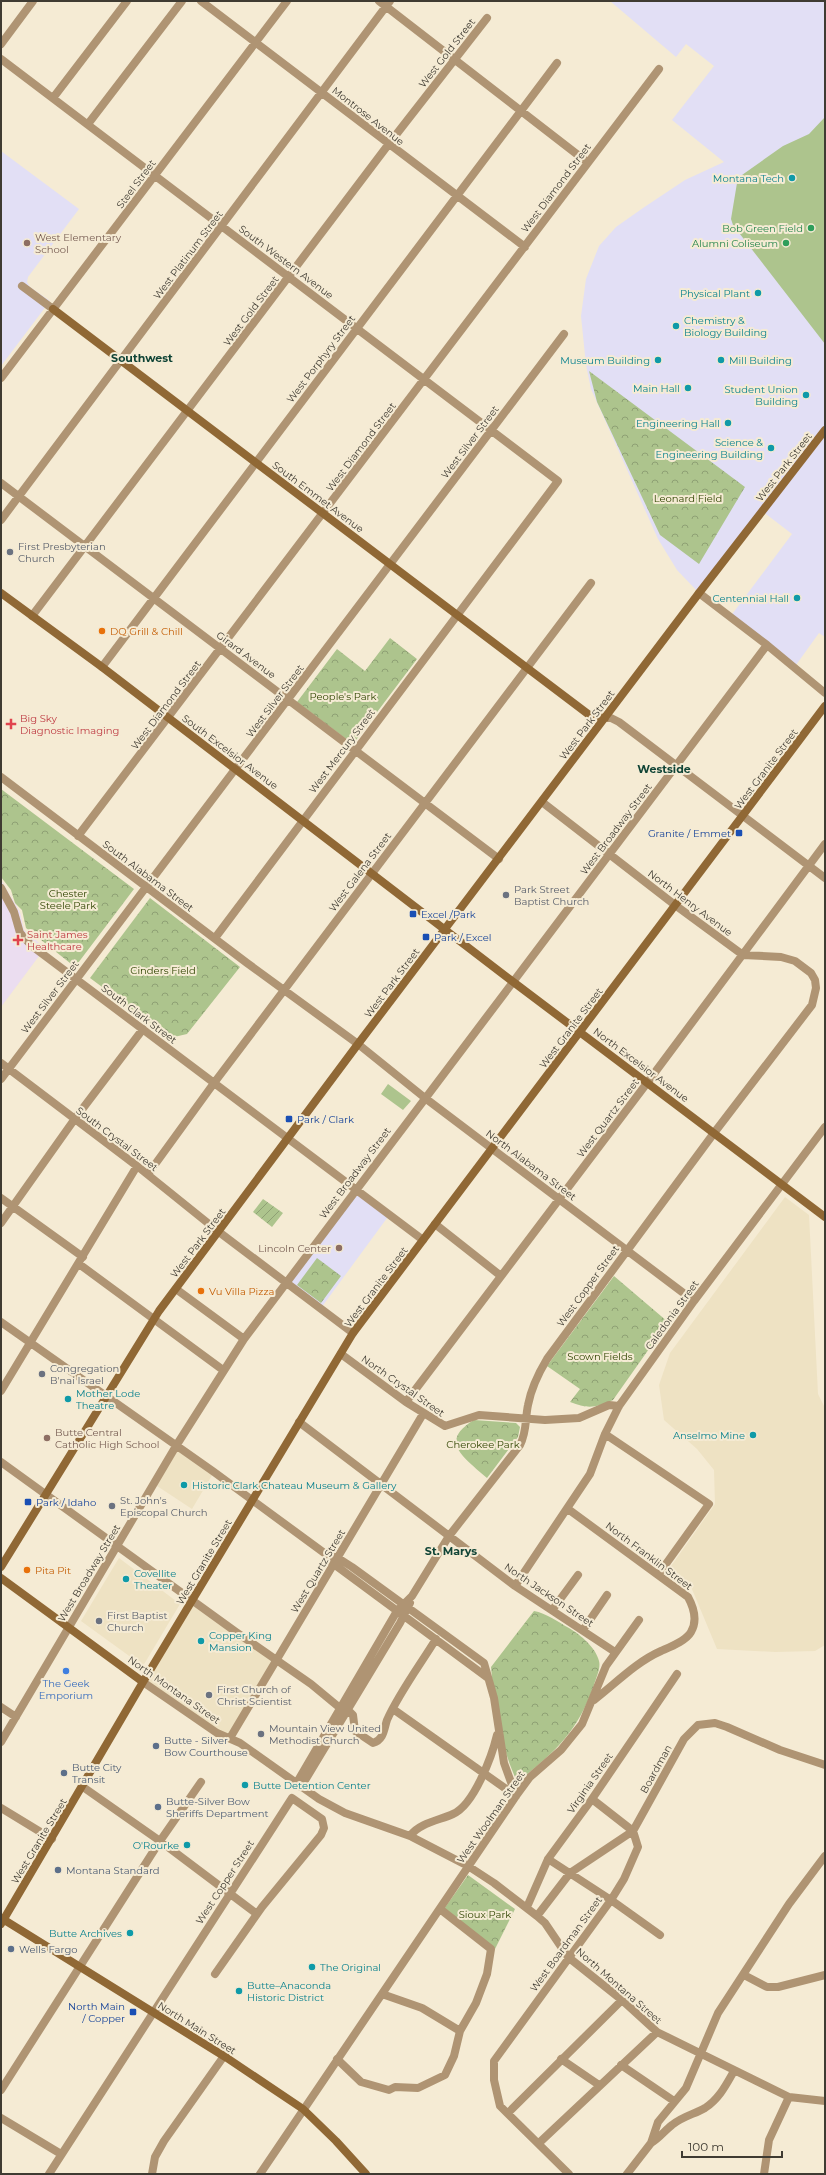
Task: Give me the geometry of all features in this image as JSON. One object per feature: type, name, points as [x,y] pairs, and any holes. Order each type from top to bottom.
[{"type":"street","points":[[1,44],[33,1]]},
{"type":"street","points":[[53,98],[127,1]]},
{"type":"street","points":[[88,124],[182,1]]},
{"type":"street","name":"Montrose Avenue","points":[[201,1],[524,247]]},
{"type":"street","name":"Steel Street","points":[[1,378],[287,1]]},
{"type":"street","points":[[385,3],[454,59],[587,162]]},
{"type":"street","name":"West Platinum Street","points":[[1,520],[322,94],[385,3]]},
{"type":"street","name":"West Gold Street","points":[[32,616],[187,413],[388,144],[487,18]]},
{"type":"street","name":"South Western Avenue","points":[[1,59],[558,481]]},
{"type":"street","name":"West Porphyry Street","points":[[102,667],[557,63]]},
{"type":"street","name":"West Diamond Street","points":[[78,836],[169,719],[658,69]]},
{"type":"street","name":"South Emmet Avenue","points":[[22,286],[187,413],[256,462],[592,717],[605,718]]},
{"type":"street","name":"West Silver Street","points":[[1,1079],[564,334]]},
{"type":"street","name":"West Park Street","points":[[1,1567],[106,1395],[176,1288],[358,1044],[699,593],[825,430]]},
{"type":"street","name":"West Mercury Street","points":[[215,938],[302,820],[558,481]]},
{"type":"street","name":"Girard Avenue","points":[[1,483],[355,750],[424,804],[499,858]]},
{"type":"street","name":"West Galena Street","points":[[148,1174],[283,990],[591,583]]},
{"type":"street","name":"South Excelsior Avenue","points":[[1,593],[102,667],[445,929]]},
{"type":"street","points":[[699,593],[767,645],[825,693]]},
{"type":"street","name":"West Broadway Street","points":[[1,1742],[176,1446],[244,1339],[356,1188],[767,645]]},
{"type":"street","name":"West Granite Street","points":[[2,1921],[83,1787],[143,1682],[353,1333],[825,706]]},
{"type":"street","points":[[605,718],[616,720],[825,878]]},
{"type":"street","name":"South Alabama Street","points":[[1,777],[283,990],[358,1044]]},
{"type":"street","name":"North Henry Avenue","points":[[542,802],[609,855],[743,955]]},
{"type":"street","name":"West Quartz Street","points":[[406,1402],[648,1083],[825,844]]},
{"type":"street","name":"South Clark Street","points":[[1,888],[14,912],[17,928],[21,936],[287,1139],[356,1188],[423,1240]]},
{"type":"street","name":"North Excelsior Avenue","points":[[445,929],[825,1217]]},
{"type":"street","name":"West Copper Street","points":[[299,1786],[400,1614],[449,1536],[520,1445],[525,1432],[530,1396],[542,1367],[626,1250],[812,1005],[816,988],[815,980],[811,973],[795,960],[781,957],[743,955]]},
{"type":"street","points":[[1,1223],[11,1206],[143,1029]]},
{"type":"street","name":"North Alabama Street","points":[[358,1044],[425,1098],[560,1198],[694,1301]]},
{"type":"street","name":"South Crystal Street","points":[[1,1063],[74,1120],[148,1174],[219,1232]]},
{"type":"street","name":"Caledonia Street","points":[[515,1586],[590,1474],[605,1434],[619,1406],[694,1301],[825,1127]]},
{"type":"street","points":[[1,1391],[137,1166]]},
{"type":"street","points":[[1,1198],[83,1257]]},
{"type":"street","points":[[435,1224],[502,1276]]},
{"type":"street","points":[[219,1232],[353,1333]]},
{"type":"street","points":[[79,1264],[223,1370]]},
{"type":"street","points":[[176,1288],[244,1339]]},
{"type":"street","points":[[1,1322],[253,1500],[327,1555],[338,1558],[482,1661],[494,1698],[504,1763],[516,1796]]},
{"type":"street","name":"North Crystal Street","points":[[341,1354],[423,1414],[445,1426],[479,1415],[526,1419],[579,1418],[609,1405],[619,1406]]},
{"type":"street","name":"West Quartz Street","points":[[230,1738],[423,1414]]},
{"type":"street","name":"North Jackson Street","points":[[299,1422],[515,1586],[615,1652]]},
{"type":"street","points":[[605,1434],[709,1504],[658,1575]]},
{"type":"street","points":[[1,1462],[353,1715],[355,1731],[372,1742],[376,1742],[384,1732],[394,1709],[436,1639]]},
{"type":"street","name":"North Franklin Street","points":[[568,1509],[688,1597],[694,1607],[695,1619],[691,1634],[671,1647],[647,1659],[593,1700]]},
{"type":"street","points":[[327,1555],[333,1566],[488,1678]]},
{"type":"street","points":[[552,1609],[578,1575]]},
{"type":"street","name":"North Montana Street","points":[[1,1578],[143,1682],[217,1733],[240,1743],[299,1786],[345,1813],[410,1836],[468,1866],[515,1898],[545,1924],[568,1957],[622,2000],[656,2032],[789,2097],[825,2101]]},
{"type":"street","points":[[583,1630],[607,1595]]},
{"type":"street","name":"West Woolman Street","points":[[260,2174],[302,2109],[516,1796],[530,1777],[561,1750],[576,1732],[593,1700],[606,1666],[639,1620]]},
{"type":"street","name":"Virginia Street","points":[[526,1906],[548,1859],[592,1799],[677,1674]]},
{"type":"street","points":[[1,1707],[16,1717]]},
{"type":"street","points":[[394,1709],[483,1774],[516,1796]]},
{"type":"street","name":"Boardman","points":[[537,1916],[570,1873],[633,1831],[684,1739],[698,1725],[715,1723],[780,1750],[825,1765]]},
{"type":"street","points":[[410,1836],[430,1823],[459,1811],[475,1789],[483,1774],[498,1731]]},
{"type":"street","points":[[1,2090],[160,1841],[201,1782]]},
{"type":"street","points":[[83,1787],[160,1841],[257,1914],[215,1974]]},
{"type":"street","name":"West Copper Street","points":[[49,2174],[292,1798],[319,1816],[324,1824],[321,1835],[257,1914]]},
{"type":"street","points":[[592,1799],[633,1831]]},
{"type":"street","points":[[1,1808],[52,1839]]},
{"type":"street","name":"West Boardman Street","points":[[508,2113],[500,2106],[496,2096],[494,2061],[568,1957],[611,1900],[624,1879],[638,1847],[633,1831]]},
{"type":"street","points":[[627,2174],[651,2143],[658,2122],[686,2088],[718,2013],[789,1904],[825,1856]]},
{"type":"street","points":[[548,1859],[611,1900],[660,1935]]},
{"type":"street","points":[[336,2059],[361,2082],[389,2090],[395,2087],[418,2088],[446,2075],[454,2056],[460,2032],[476,2003],[487,1974],[491,1949],[440,1909]]},
{"type":"street","name":"North Main Street","points":[[2,1921],[80,1967],[224,2056],[302,2109],[336,2141],[366,2174]]},
{"type":"street","points":[[744,1975],[768,1987],[778,1987],[825,1975]]},
{"type":"street","points":[[382,1994],[422,2008],[460,2032]]},
{"type":"street","points":[[569,2174],[508,2113],[622,2000]]},
{"type":"street","points":[[539,2143],[656,2032]]},
{"type":"street","points":[[152,2174],[155,2157],[164,2141],[224,2056]]},
{"type":"street","points":[[561,2059],[599,2085]]},
{"type":"street","points":[[621,2064],[674,2101]]},
{"type":"street","points":[[651,2143],[661,2137],[671,2126],[683,2118],[705,2108],[720,2094],[734,2071]]},
{"type":"street","points":[[764,2174],[770,2140],[789,2097]]},
{"type":"street","points":[[1,2118],[61,2154]]},
{"type":"shaded area","points":[[610,1],[825,1],[825,637],[819,633],[796,665],[730,617],[792,534],[762,511],[699,593],[677,570],[658,539],[591,389],[586,365],[581,316],[586,279],[599,246],[616,227],[643,208],[685,180],[724,162],[672,120],[714,66],[686,44],[676,57]]},
{"type":"shaded area","name":"West Elementary School","points":[[1,151],[79,209],[28,277],[27,282],[30,287],[50,301],[1,366]]},
{"type":"shaded area","name":"Saint James Healthcare","points":[[1,880],[20,912],[24,930],[45,948],[1,1007]]},
{"type":"shaded area","name":"Lincoln Center","points":[[356,1188],[390,1214],[321,1308],[286,1282]]},
{"type":"shaded area","name":"Anselmo Mine","points":[[785,1197],[809,1215],[818,1394],[825,1408],[825,1645],[815,1651],[775,1652],[717,1649],[689,1582],[669,1569],[715,1504],[714,1470],[697,1449],[664,1420],[659,1385],[670,1353]]},
{"type":"shaded area","points":[[176,1446],[214,1472],[192,1509],[154,1484]]},
{"type":"shaded area","points":[[119,1558],[180,1604],[143,1666],[81,1621]]},
{"type":"shaded area","points":[[193,1600],[277,1659],[231,1739],[143,1682]]},
{"type":"green space","name":"Alumni Coliseum","points":[[825,117],[825,344],[733,225],[731,219],[737,183],[742,175],[783,146],[809,134]]},
{"type":"green space","name":"Leonard Field","points":[[589,371],[745,487],[699,564],[660,535],[597,402]]},
{"type":"green space","name":"People's Park","points":[[390,638],[417,659],[353,744],[297,702],[337,649],[365,671]]},
{"type":"green space","name":"Chester Steele Park","points":[[1,789],[134,889],[75,967],[26,928],[22,910],[15,903],[11,890],[1,877]]},
{"type":"green space","name":"Cinders Field","points":[[150,898],[240,967],[187,1034],[174,1037],[152,1024],[90,978]]},
{"type":"green space","points":[[388,1084],[411,1101],[403,1110],[381,1094]]},
{"type":"green space","points":[[263,1199],[283,1213],[272,1227],[253,1212]]},
{"type":"green space","points":[[317,1258],[341,1276],[321,1303],[297,1285]]},
{"type":"green space","name":"Scown Fields","points":[[614,1276],[668,1322],[613,1400],[592,1407],[582,1406],[570,1402],[580,1389],[547,1366]]},
{"type":"green space","name":"Cherokee Park","points":[[474,1420],[516,1423],[520,1427],[518,1437],[487,1478],[464,1457],[456,1443],[457,1436],[463,1428]]},
{"type":"green space","points":[[534,1611],[552,1618],[583,1638],[595,1651],[599,1661],[599,1667],[588,1701],[573,1727],[565,1738],[545,1759],[520,1780],[516,1779],[502,1739],[496,1710],[491,1667]]},
{"type":"green space","name":"Sioux Park","points":[[468,1875],[515,1909],[495,1949],[444,1909]]},
{"type":"place","name":"Montana Tech","points":[[792,178]]},
{"type":"place","name":"Bob Green Field","points":[[811,228]]},
{"type":"place","name":"West Elementary School","points":[[27,243]]},
{"type":"place","name":"Alumni Coliseum","points":[[786,243]]},
{"type":"place","name":"Physical Plant","points":[[758,293]]},
{"type":"place","name":"Chemistry & Biology Building","points":[[676,326]]},
{"type":"place","name":"Museum Building","points":[[658,360]]},
{"type":"place","name":"Mill Building","points":[[721,360]]},
{"type":"place","name":"Main Hall","points":[[688,388]]},
{"type":"place","name":"Student Union Building","points":[[806,395]]},
{"type":"place","name":"Engineering Hall","points":[[728,423]]},
{"type":"place","name":"Science & Engineering Building","points":[[771,448]]},
{"type":"place","name":"First Presbyterian Church","points":[[10,552]]},
{"type":"place","name":"Centennial Hall","points":[[797,598]]},
{"type":"place","name":"DQ Grill & Chill","points":[[102,631]]},
{"type":"place","name":"Big Sky Diagnostic Imaging","points":[[11,724]]},
{"type":"place","name":"Granite / Emmet","points":[[739,833]]},
{"type":"place","name":"Park Street Baptist Church","points":[[506,895]]},
{"type":"place","name":"Excel /Park","points":[[413,914]]},
{"type":"place","name":"Park / Excel","points":[[426,937]]},
{"type":"place","name":"Saint James Healthcare","points":[[18,940]]},
{"type":"place","name":"Park / Clark","points":[[289,1119]]},
{"type":"place","name":"Lincoln Center","points":[[339,1248]]},
{"type":"place","name":"Vu Villa Pizza","points":[[201,1291]]},
{"type":"place","name":"Congregation B'nai Israel","points":[[42,1374]]},
{"type":"place","name":"Mother Lode Theatre","points":[[68,1399]]},
{"type":"place","name":"Anselmo Mine","points":[[753,1435]]},
{"type":"place","name":"Butte Central Catholic High School","points":[[47,1438]]},
{"type":"place","name":"Historic Clark Chateau Museum & Gallery","points":[[184,1485]]},
{"type":"place","name":"Park / Idaho","points":[[28,1502]]},
{"type":"place","name":"St. John's Episcopal Church","points":[[112,1506]]},
{"type":"place","name":"Pita Pit","points":[[27,1570]]},
{"type":"place","name":"Covellite Theater","points":[[126,1579]]},
{"type":"place","name":"First Baptist Church","points":[[99,1621]]},
{"type":"place","name":"Copper King Mansion","points":[[201,1641]]},
{"type":"place","name":"The Geek Emporium","points":[[66,1671]]},
{"type":"place","name":"First Church of Christ Scientist","points":[[209,1695]]},
{"type":"place","name":"Mountain View United Methodist Church","points":[[261,1734]]},
{"type":"place","name":"Butte - Silver Bow Courthouse","points":[[156,1746]]},
{"type":"place","name":"Butte City Transit","points":[[64,1773]]},
{"type":"place","name":"Butte Detention Center","points":[[245,1785]]},
{"type":"place","name":"Butte-Silver Bow Sheriffs Department","points":[[158,1807]]},
{"type":"place","name":"O'Rourke","points":[[187,1845]]},
{"type":"place","name":"Montana Standard","points":[[58,1870]]},
{"type":"place","name":"Butte Archives","points":[[130,1933]]},
{"type":"place","name":"Wells Fargo","points":[[11,1949]]},
{"type":"place","name":"The Original","points":[[312,1967]]},
{"type":"place","name":"Butte–Anaconda Historic District","points":[[239,1991]]},
{"type":"place","name":"North Main / Copper","points":[[133,2012]]},
{"type":"district","name":"Southwest","points":[[142,358]]},
{"type":"district","name":"Westside","points":[[664,769]]},
{"type":"district","name":"St. Marys","points":[[451,1551]]}]
